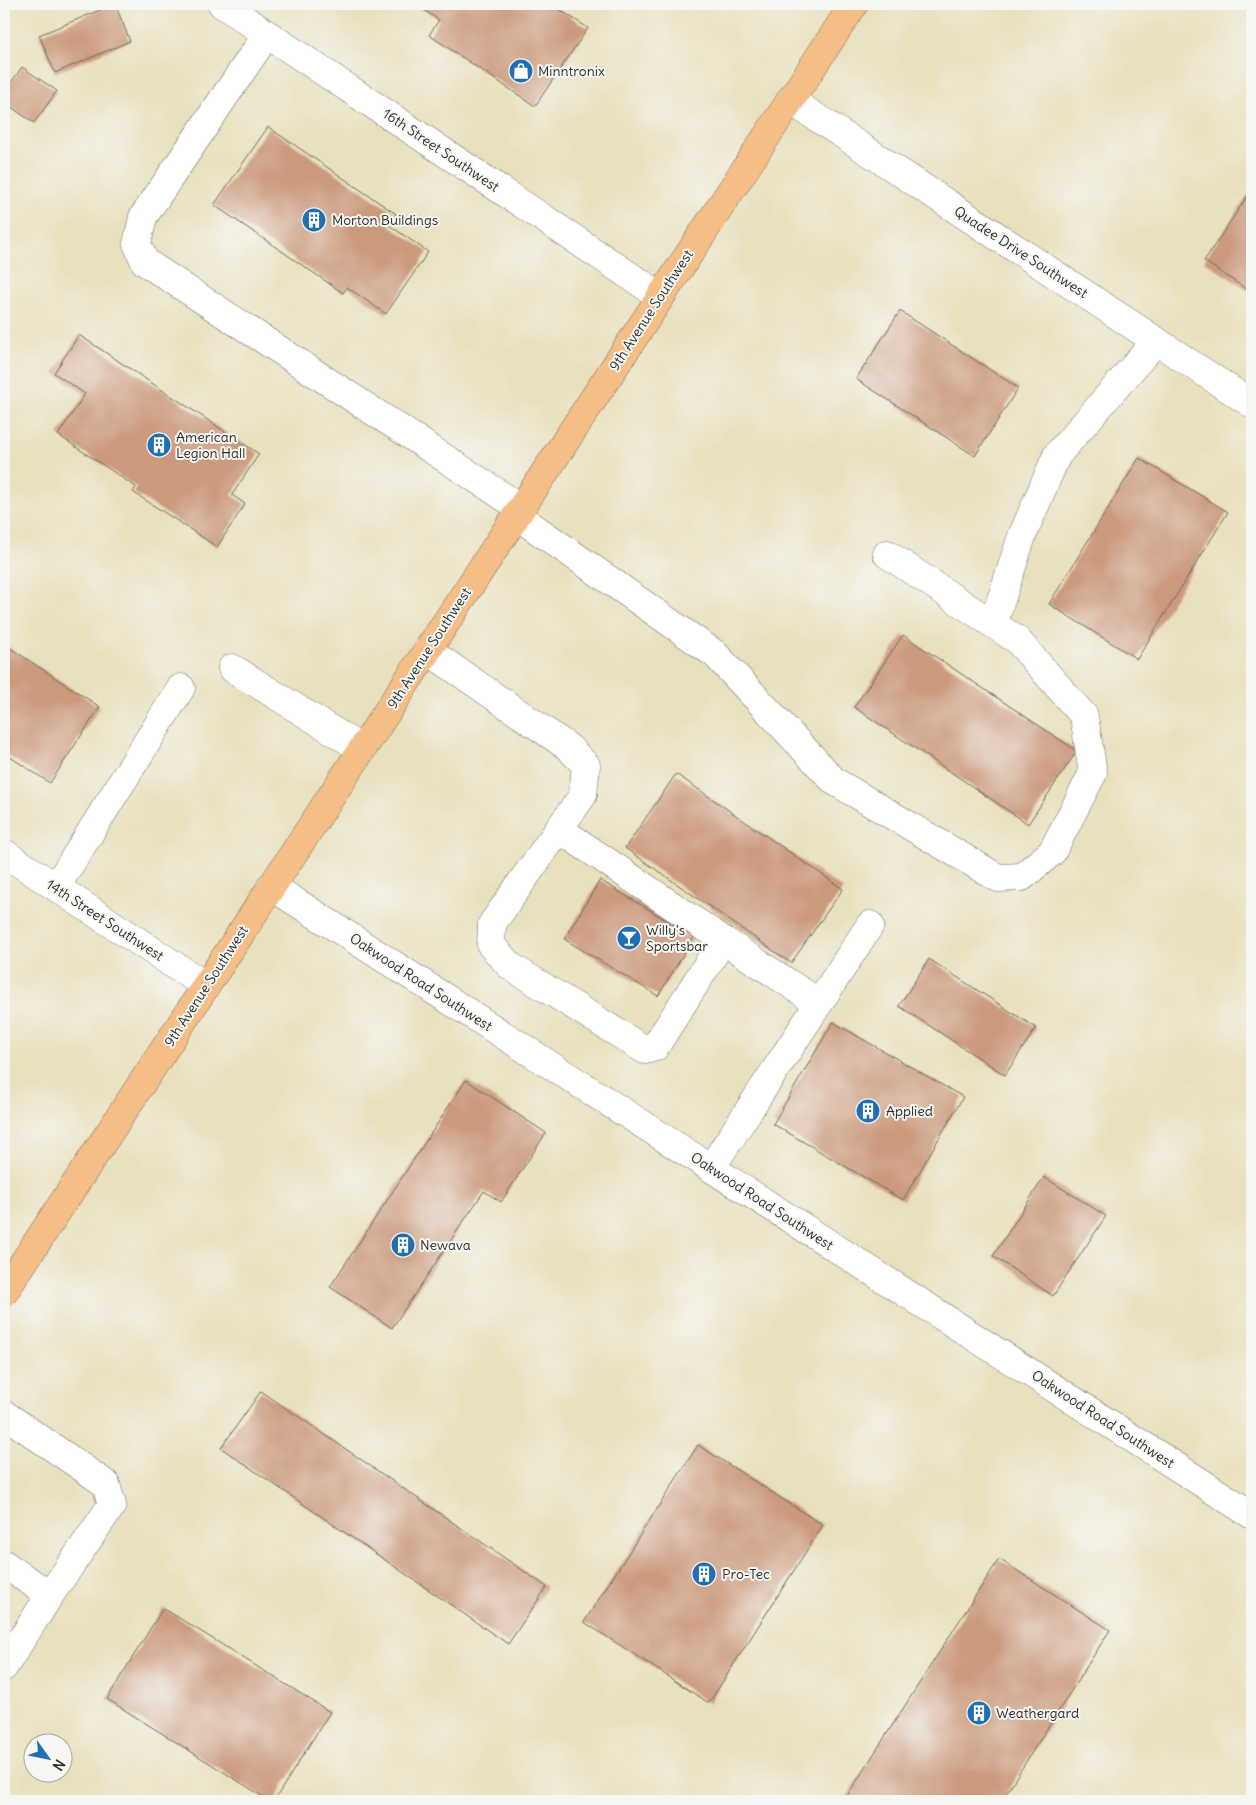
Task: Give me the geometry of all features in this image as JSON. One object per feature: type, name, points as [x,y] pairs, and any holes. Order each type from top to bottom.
[{"type":"main road","name":"9th Avenue Southwest","points":[[4,1292],[854,4]]},
{"type":"street","name":"16th Street Southwest","points":[[222,4],[660,296]]},
{"type":"street","points":[[267,34],[143,217],[137,244],[146,262],[519,511],[715,654],[834,781],[998,878],[1022,878],[1052,852],[1093,772],[1084,716],[1017,640],[888,554]]},
{"type":"street","name":"Quadee Drive Southwest","points":[[790,100],[1252,404]]},
{"type":"street","points":[[993,624],[1022,536],[1057,455],[1156,341]]},
{"type":"street","points":[[427,650],[568,747],[586,765],[583,795],[492,924],[491,946],[510,966],[645,1050],[655,1047],[723,940]]},
{"type":"street","points":[[232,668],[362,750]]},
{"type":"street","points":[[56,887],[181,688]]},
{"type":"street","points":[[559,829],[820,1003]]},
{"type":"street","name":"14th Street Southwest","points":[[4,853],[206,986]]},
{"type":"street","name":"Oakwood Road Southwest","points":[[271,886],[1252,1515]]},
{"type":"street","points":[[711,1168],[870,925]]},
{"type":"street","points":[[4,1414],[106,1484],[112,1505],[50,1595],[4,1667]]},
{"type":"street","points":[[4,1564],[50,1595]]},
{"type":"building","points":[[115,4],[130,41],[55,73],[39,35]]},
{"type":"building","name":"Minntronix","points":[[415,4],[551,4],[588,28],[535,106],[429,35],[439,20]]},
{"type":"building","points":[[22,67],[57,91],[34,123],[4,102],[4,93]]},
{"type":"building","name":"Morton Buildings","points":[[268,127],[396,214],[389,225],[428,252],[386,314],[347,287],[343,293],[214,205]]},
{"type":"building","points":[[1252,189],[1252,293],[1204,261]]},
{"type":"building","points":[[900,311],[1018,388],[975,456],[856,379]]},
{"type":"building","name":"American Legion Hall","points":[[79,335],[259,454],[232,495],[245,504],[217,547],[133,492],[136,487],[58,435],[85,394],[54,373]]},
{"type":"building","points":[[1139,458],[1228,512],[1137,659],[1049,604]]},
{"type":"building","points":[[903,635],[1077,751],[1028,824],[854,707]]},
{"type":"building","points":[[7,646],[100,707],[50,783],[4,753],[4,650]]},
{"type":"building","points":[[676,774],[843,889],[791,963],[625,848]]},
{"type":"building","name":"Willy's Sportsbar","points":[[600,880],[694,937],[658,996],[564,939]]},
{"type":"building","points":[[929,959],[1036,1028],[1005,1075],[899,1006]]},
{"type":"building","name":"Applied","points":[[833,1022],[963,1097],[903,1200],[773,1124]]},
{"type":"building","name":"Newava","points":[[466,1080],[546,1133],[501,1202],[484,1191],[392,1328],[330,1287]]},
{"type":"building","points":[[1044,1177],[1106,1216],[1053,1296],[993,1256]]},
{"type":"building","points":[[261,1391],[547,1587],[508,1644],[221,1448]]},
{"type":"building","name":"Pro-Tec","points":[[698,1445],[823,1525],[709,1703],[584,1622]]},
{"type":"building","name":"Weathergard","points":[[999,1559],[1110,1630],[1001,1801],[855,1801],[847,1796]]},
{"type":"building","points":[[163,1608],[330,1712],[274,1801],[270,1801],[107,1699]]},
{"type":"place","name":"Minntronix","points":[[521,71]]},
{"type":"place","name":"Morton Buildings","points":[[314,220]]},
{"type":"place","name":"American Legion Hall","points":[[159,445]]},
{"type":"place","name":"Willy's Sportsbar","points":[[629,938]]},
{"type":"place","name":"Applied","points":[[868,1111]]},
{"type":"place","name":"Newava","points":[[403,1245]]},
{"type":"place","name":"Pro-Tec","points":[[704,1574]]},
{"type":"place","name":"Weathergard","points":[[979,1713]]}]
